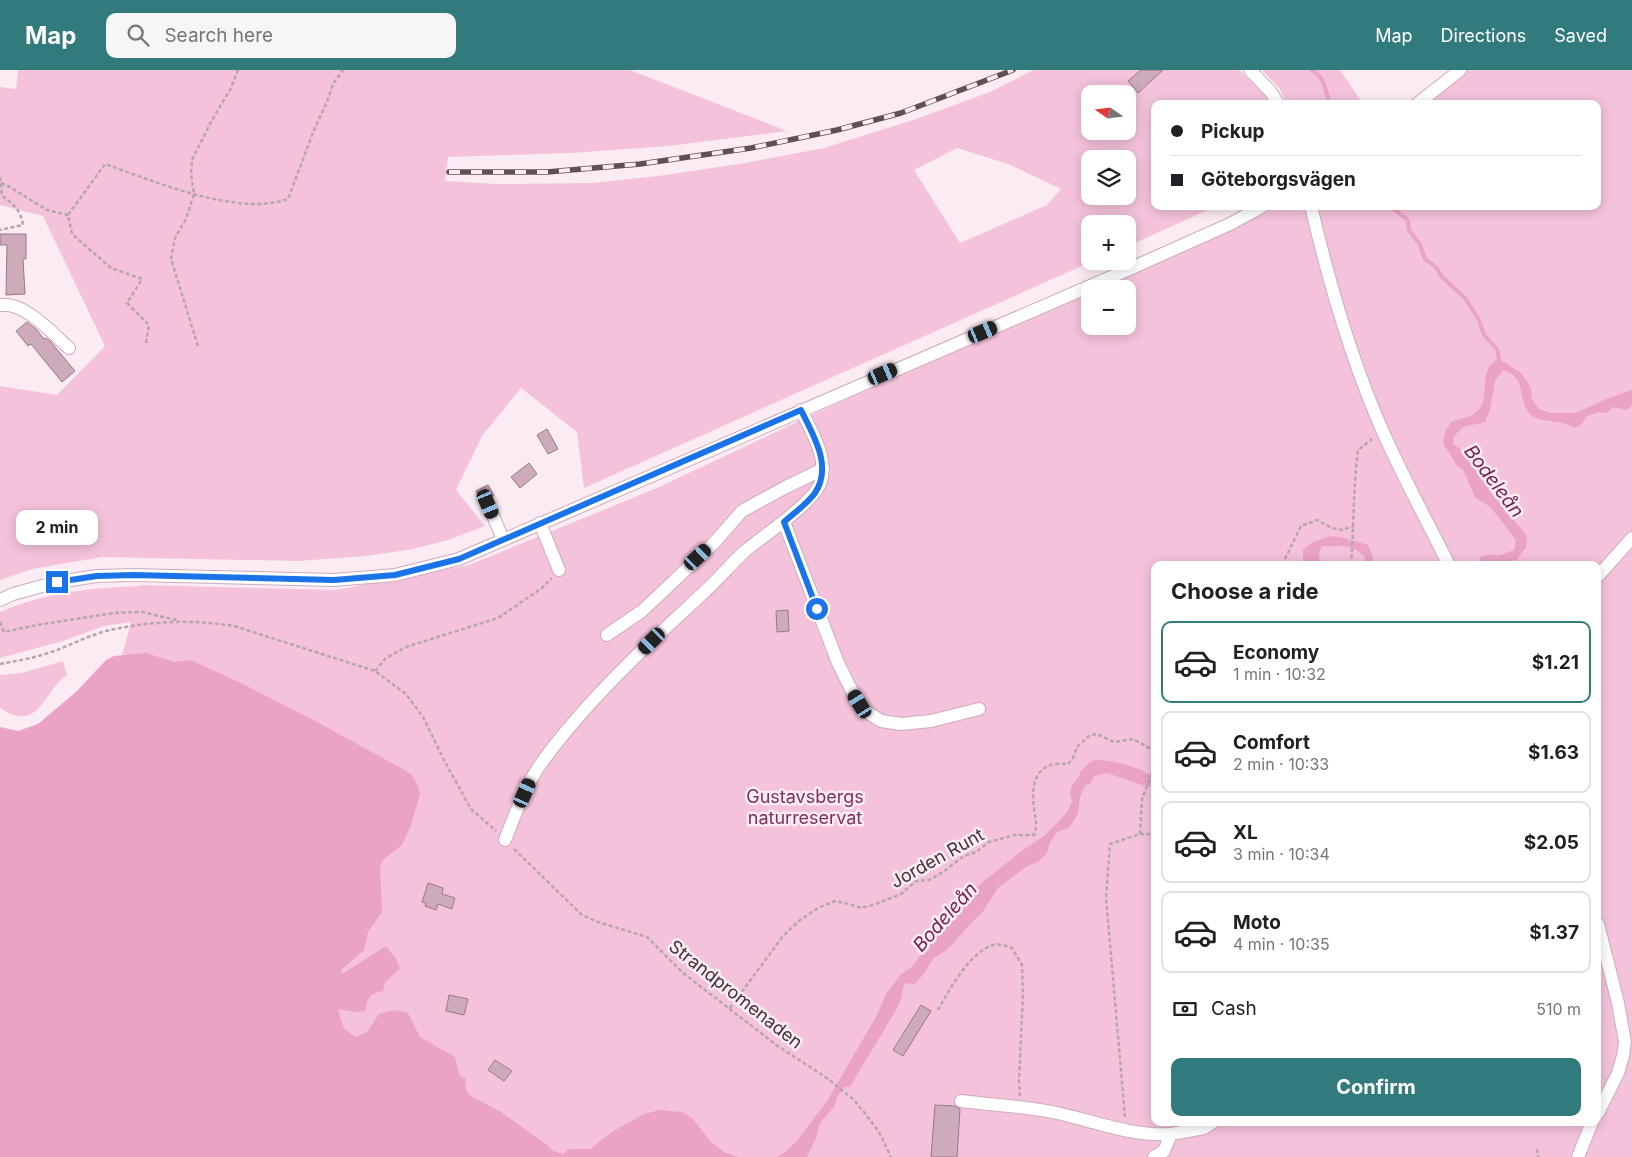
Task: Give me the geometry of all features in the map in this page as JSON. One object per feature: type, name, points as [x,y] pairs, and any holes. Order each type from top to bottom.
[{"type":"street","points":[[1250,70],[1271,92],[1276,100]]},
{"type":"street","points":[[1422,100],[1460,70]]},
{"type":"street","points":[[0,600],[13,594],[57,582],[97,576],[134,575],[334,580],[395,575],[459,559],[1118,274],[1230,224],[1255,210]]},
{"type":"street","points":[[1312,210],[1331,286],[1351,348],[1382,431],[1447,561]]},
{"type":"street","points":[[0,305],[8,304],[27,312],[69,348]]},
{"type":"street","points":[[505,840],[532,778],[559,740],[593,700],[676,617],[744,553],[784,522],[813,494],[821,482],[823,469],[820,453],[801,410]]},
{"type":"street","points":[[607,635],[642,611],[713,544],[742,511],[823,469]]},
{"type":"street","points":[[488,504],[503,539]]},
{"type":"street","points":[[784,522],[838,663],[853,693],[867,712],[881,721],[901,724],[931,721],[979,709]]},
{"type":"street","points":[[540,523],[559,570]]},
{"type":"street","points":[[1601,573],[1632,538]]},
{"type":"street","points":[[1601,936],[1618,1002],[1628,1058],[1601,1106]]},
{"type":"street","points":[[961,1101],[1056,1112],[1126,1130],[1161,1134],[1171,1134],[1207,1126]]},
{"type":"street","points":[[1578,1157],[1590,1126]]},
{"type":"street","points":[[1154,1157],[1164,1151],[1171,1134]]},
{"type":"path","points":[[198,346],[171,259],[175,238],[186,219],[194,194],[191,174],[192,160],[212,120],[230,90],[238,70]]},
{"type":"path","points":[[146,343],[149,325],[127,303],[142,279],[111,268],[72,234],[68,215],[105,164],[207,198],[256,204],[280,202],[288,199],[333,84],[343,70]]},
{"type":"path","points":[[0,177],[2,196],[13,203],[22,216],[23,225],[0,230]]},
{"type":"path","points":[[1,183],[47,210],[68,215]]},
{"type":"path","points":[[1351,561],[1358,450],[1382,431]]},
{"type":"path","points":[[1284,561],[1301,526],[1317,520],[1332,528],[1342,530],[1354,526]]},
{"type":"path","points":[[375,671],[386,658],[406,647],[498,618],[542,588],[559,570]]},
{"type":"path","points":[[0,622],[4,632],[114,613],[142,612],[181,622]]},
{"type":"path","name":"Strandpromenaden","points":[[0,664],[45,654],[90,636],[106,632],[152,624],[181,622],[234,626],[375,671],[406,694],[423,717],[445,762],[472,809],[582,915],[598,922],[647,937],[683,973],[779,1047],[824,1076],[852,1099],[879,1132],[891,1157]]},
{"type":"path","name":"Jorden Runt","points":[[730,1008],[783,936],[800,920],[818,908],[835,901],[861,908],[873,905],[901,894],[916,881],[929,880],[964,856],[976,852],[989,842],[1014,834],[1034,835],[1037,825],[1032,798],[1034,782],[1040,772],[1049,765],[1068,764],[1073,758],[1077,747],[1090,735],[1097,734],[1114,742],[1133,739],[1151,748]]},
{"type":"path","points":[[1140,834],[1142,800],[1151,775]]},
{"type":"path","points":[[1126,1130],[1106,898],[1110,844],[1140,834],[1151,834]]},
{"type":"path","points":[[938,1010],[960,973],[982,951],[993,945],[1012,948],[1022,965],[1023,994],[1019,1108]]},
{"type":"path","points":[[1537,1149],[1538,1157]]},
{"type":"green space","points":[[18,70],[630,70],[787,131],[669,146],[571,153],[448,157],[445,181],[496,184],[593,183],[666,175],[824,148],[919,118],[990,92],[1033,70],[1239,70],[1266,95],[1268,100],[1151,100],[1151,210],[1208,210],[1136,242],[1136,215],[1081,215],[1081,266],[584,488],[577,432],[521,388],[482,436],[456,490],[485,526],[448,540],[413,549],[367,556],[298,561],[102,557],[32,569],[0,580],[0,386],[57,395],[105,346],[43,216],[0,205],[0,87],[16,89]],"holes":[[[957,148],[1008,164],[1061,189],[1047,205],[960,243],[914,170]]]},
{"type":"green space","points":[[1262,70],[1340,70],[1360,100],[1284,100],[1280,89]]},
{"type":"green space","name":"Gustavsbergs naturreservat","points":[[1459,70],[1632,70],[1632,1157],[0,1157],[0,1106],[131,622],[104,626],[63,641],[0,658],[0,612],[35,600],[69,592],[103,588],[141,585],[336,590],[469,565],[657,488],[1081,291],[1081,335],[1136,335],[1136,280],[1105,280],[1127,270],[1136,270],[1136,266],[1257,210],[1601,210],[1601,100],[1421,100]]},
{"type":"green space","points":[[63,661],[67,675],[33,713],[24,716],[13,715],[0,708],[0,675],[22,673]]},
{"type":"shaded area","name":"Bodeleån","points":[[1499,359],[1521,373],[1531,388],[1532,399],[1539,409],[1550,413],[1576,413],[1606,399],[1632,390],[1632,406],[1626,410],[1613,407],[1607,413],[1599,412],[1587,416],[1581,425],[1575,428],[1563,423],[1538,419],[1530,414],[1526,408],[1516,378],[1511,373],[1503,370],[1495,381],[1490,410],[1485,422],[1463,427],[1454,436],[1453,444],[1460,449],[1491,493],[1527,536],[1526,548],[1517,560],[1509,561],[1480,561],[1480,557],[1485,555],[1500,555],[1514,550],[1516,540],[1493,510],[1475,498],[1463,469],[1457,466],[1443,443],[1445,432],[1451,422],[1474,414],[1480,409],[1483,402],[1488,370]]},
{"type":"shaded area","points":[[1330,536],[1368,545],[1373,557],[1372,561],[1366,561],[1365,557],[1350,547],[1322,546],[1319,553],[1320,561],[1303,561],[1303,550],[1313,542]]},
{"type":"shaded area","points":[[146,653],[175,662],[191,660],[239,682],[399,767],[411,774],[417,784],[420,794],[411,825],[402,845],[384,859],[380,866],[382,912],[368,932],[364,950],[341,970],[342,974],[386,946],[396,959],[400,969],[385,982],[383,991],[369,997],[365,1011],[355,1012],[338,1009],[344,1029],[356,1037],[367,1032],[379,1014],[394,1010],[408,1013],[420,1037],[455,1057],[460,1076],[466,1079],[465,1088],[469,1095],[501,1112],[553,1151],[563,1154],[569,1149],[590,1149],[612,1132],[644,1114],[660,1110],[682,1112],[693,1119],[711,1142],[724,1152],[738,1157],[0,1157],[0,727],[18,731],[38,724],[77,691],[106,660],[114,656]]},
{"type":"shaded area","name":"Bodeleån","points":[[1095,760],[1103,760],[1134,767],[1151,776],[1151,786],[1107,773],[1094,776],[1090,784],[1085,785],[1080,797],[1078,814],[1070,827],[1056,833],[1047,853],[1039,861],[1026,867],[998,888],[982,913],[947,950],[934,958],[923,975],[914,984],[906,983],[900,1002],[850,1087],[845,1087],[838,1096],[834,1107],[820,1123],[816,1138],[807,1157],[776,1157],[784,1153],[796,1142],[827,1101],[876,1017],[886,994],[901,974],[912,967],[929,943],[966,902],[974,889],[1023,850],[1044,836],[1060,820],[1067,812],[1072,801],[1070,794],[1072,785],[1089,763]]},
{"type":"building","points":[[1141,70],[1163,70],[1138,93],[1136,85],[1131,85],[1128,81]]},
{"type":"building","points":[[0,234],[26,234],[26,259],[23,259],[25,294],[6,295],[7,245],[0,245]]},
{"type":"building","points":[[27,322],[44,339],[46,338],[50,341],[75,371],[62,382],[31,344],[28,346],[16,331]]},
{"type":"building","points":[[547,429],[558,449],[548,454],[537,435]]},
{"type":"building","points":[[529,463],[537,474],[520,488],[511,477]]},
{"type":"building","points":[[488,485],[494,496],[485,496],[481,501],[476,491]]},
{"type":"building","points":[[788,610],[789,631],[777,632],[776,611]]},
{"type":"building","points":[[428,883],[443,888],[442,894],[455,898],[452,909],[438,904],[436,910],[425,906],[426,903],[422,902]]},
{"type":"building","points":[[449,995],[468,999],[464,1015],[446,1011]]},
{"type":"building","points":[[921,1005],[931,1011],[903,1056],[893,1050]]},
{"type":"building","points":[[495,1060],[512,1071],[504,1081],[488,1070]]},
{"type":"building","points":[[935,1105],[955,1106],[960,1109],[957,1157],[931,1157]]},
{"type":"waterway","points":[[1312,70],[1323,81],[1329,100]]},
{"type":"waterway","points":[[1395,210],[1408,220],[1409,230],[1420,245],[1425,259],[1436,267],[1442,277],[1465,298],[1479,320],[1484,335],[1497,349],[1499,359],[1497,363]]},
{"type":"railway","points":[[449,172],[547,172],[640,164],[751,148],[837,130],[901,113],[1013,70]]},
{"type":"route","points":[[57,582],[97,576],[134,575],[334,580],[395,575],[459,559],[801,410],[820,453],[823,469],[821,482],[813,494],[784,522],[817,609]]}]
